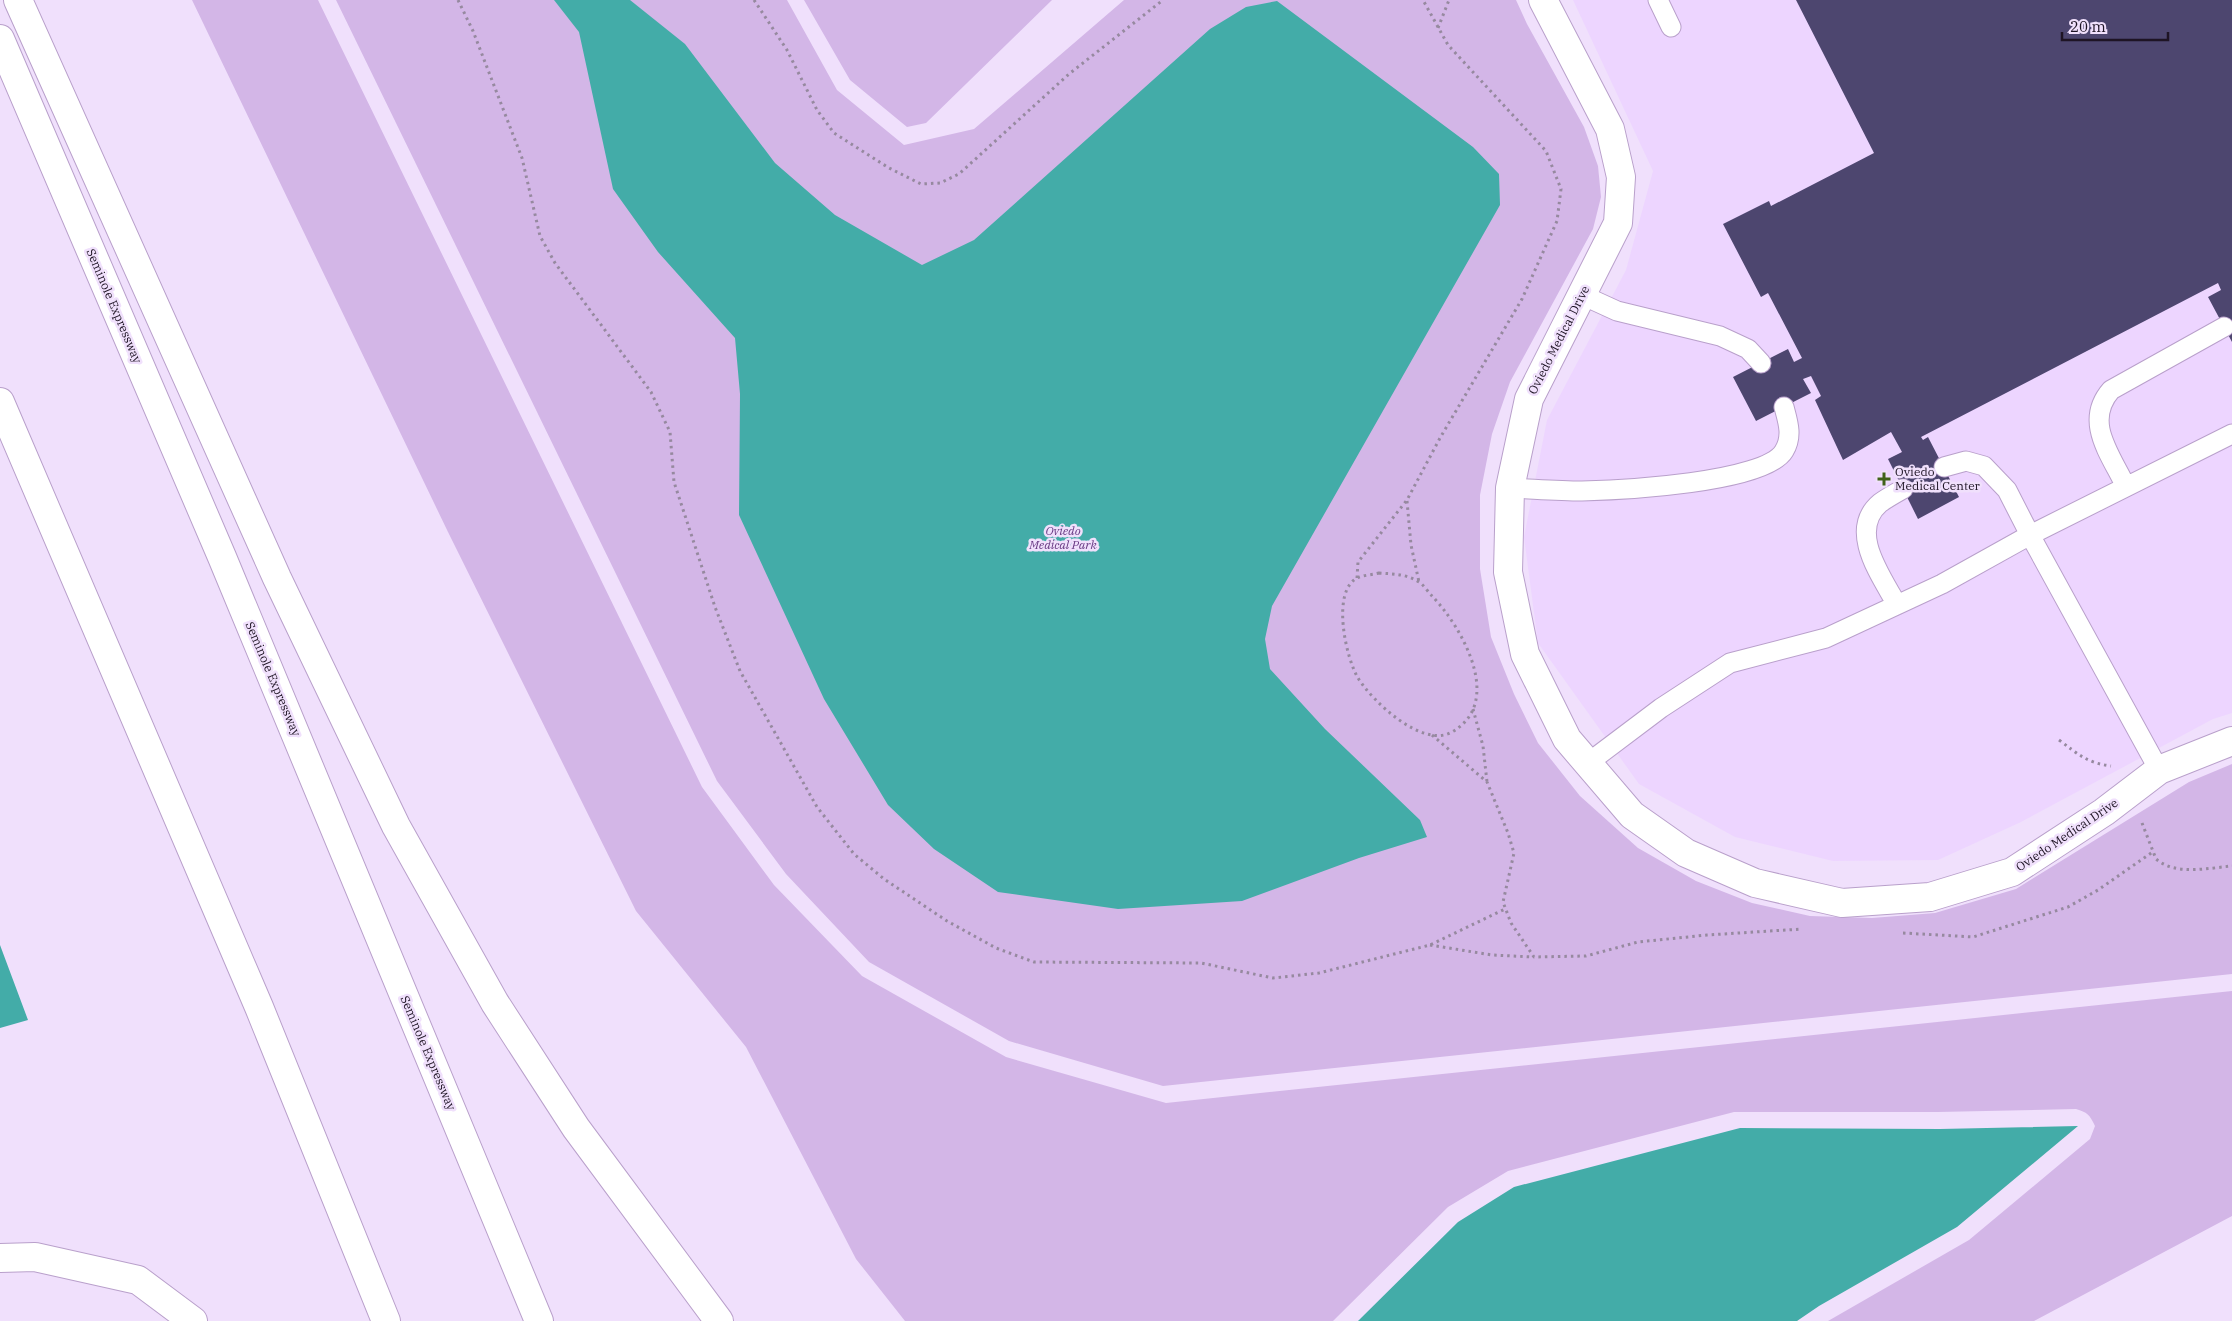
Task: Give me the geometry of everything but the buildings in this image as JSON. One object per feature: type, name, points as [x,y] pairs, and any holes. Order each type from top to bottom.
[{"type":"main road","points":[[18,0],[277,578],[396,826],[495,1003],[576,1128],[719,1321]]},
{"type":"main road","name":"Oviedo Medical Drive","points":[[1543,0],[1610,129],[1621,177],[1618,223],[1529,399],[1510,488],[1508,572],[1525,654],[1567,739],[1632,815],[1686,853],[1755,883],[1842,903],[1930,897],[2012,872],[2104,812],[2159,770],[2232,741]]},
{"type":"main road","name":"Seminole Expressway","points":[[0,39],[222,557],[539,1321]]},
{"type":"main road","points":[[0,402],[259,1007],[386,1321]]},
{"type":"main road","points":[[0,1258],[35,1257],[138,1280],[193,1321]]},
{"type":"lane","points":[[1658,0],[1671,27]]},
{"type":"lane","points":[[1582,295],[1617,312],[1720,336],[1748,349],[1761,363]]},
{"type":"lane","points":[[2126,487],[2099,432],[2098,414],[2103,399],[2111,390],[2224,328]]},
{"type":"lane","points":[[1510,488],[1591,490],[1675,485],[1746,473],[1766,465],[1784,452],[1791,435],[1784,407]]},
{"type":"lane","points":[[1588,763],[1661,708],[1730,663],[1826,638],[1942,584],[2030,535],[2232,434]]},
{"type":"lane","points":[[1944,466],[1966,461],[1984,466],[2007,490],[2159,770]]},
{"type":"lane","points":[[1897,605],[1868,550],[1866,525],[1879,504],[1903,489]]},
{"type":"path","points":[[458,0],[473,31],[522,158],[540,236],[555,263],[651,392],[670,432],[674,482],[715,607],[740,671],[817,807],[854,854],[884,880],[947,921],[996,948],[1034,962],[1201,963],[1273,978],[1319,973],[1430,945],[1505,909]]},
{"type":"path","points":[[754,0],[787,50],[817,110],[834,134],[889,168],[921,184],[940,183],[959,174],[1069,74],[1163,0]]},
{"type":"path","points":[[1357,578],[1358,562],[1407,500],[1440,438],[1522,299],[1557,221],[1561,189],[1546,151],[1454,52],[1438,29],[1423,0]]},
{"type":"path","points":[[1438,29],[1449,0]]},
{"type":"path","points":[[1407,500],[1411,545],[1420,582]]},
{"type":"path","points":[[1473,709],[1460,728],[1447,734],[1432,735],[1399,721],[1374,698],[1358,678],[1350,658],[1344,629],[1343,602],[1348,587],[1357,578],[1379,573],[1402,574],[1420,582],[1458,627],[1476,672],[1476,691],[1473,709],[1483,746],[1487,782]]},
{"type":"path","points":[[1430,945],[1492,956],[1534,957]]},
{"type":"shaded area","points":[[554,0],[630,0],[685,44],[775,163],[835,215],[922,265],[974,240],[1210,29],[1246,7],[1277,1],[1473,147],[1499,174],[1500,205],[1272,606],[1265,639],[1270,669],[1325,729],[1420,820],[1427,837],[1359,858],[1242,901],[1118,909],[998,892],[934,849],[888,805],[824,699],[739,515],[740,394],[735,338],[658,252],[613,189],[579,32]]},
{"type":"shaded area","name":"Oviedo Medical Center","points":[[1573,0],[2232,0],[2232,713],[2213,719],[2021,822],[1938,860],[1833,861],[1735,837],[1639,784],[1538,643],[1524,537],[1547,420],[1626,270],[1653,171]]},
{"type":"shaded area","points":[[0,945],[28,1020],[0,1028]]},
{"type":"shaded area","points":[[2078,1126],[1957,1227],[1819,1306],[1797,1321],[1358,1321],[1458,1222],[1514,1187],[1740,1128],[1940,1129]]},
{"type":"green space","points":[[192,0],[318,0],[702,787],[774,885],[862,976],[1006,1057],[1166,1103],[2232,991],[2232,1216],[2034,1321],[1828,1321],[1969,1240],[2090,1139],[2095,1126],[2088,1114],[2076,1109],[1938,1112],[1734,1112],[1508,1171],[1448,1207],[1333,1321],[905,1321],[856,1259],[746,1047],[636,911],[448,532]]},
{"type":"green space","name":"Oviedo Medical Park","points":[[336,0],[787,0],[837,90],[904,145],[974,129],[1124,0],[1516,0],[1527,24],[1584,127],[1598,166],[1601,197],[1593,229],[1510,382],[1492,434],[1480,495],[1480,569],[1491,637],[1514,694],[1538,743],[1580,796],[1638,848],[1696,881],[1752,903],[1810,916],[1872,918],[1935,913],[2016,889],[2189,782],[2232,764],[2232,974],[1163,1086],[1009,1041],[869,962],[786,874],[717,781]]},
{"type":"green space","points":[[804,0],[1052,0],[926,123],[907,127],[850,80]]},
{"type":"place","name":"Oviedo Medical Center","points":[[1884,479]]}]
